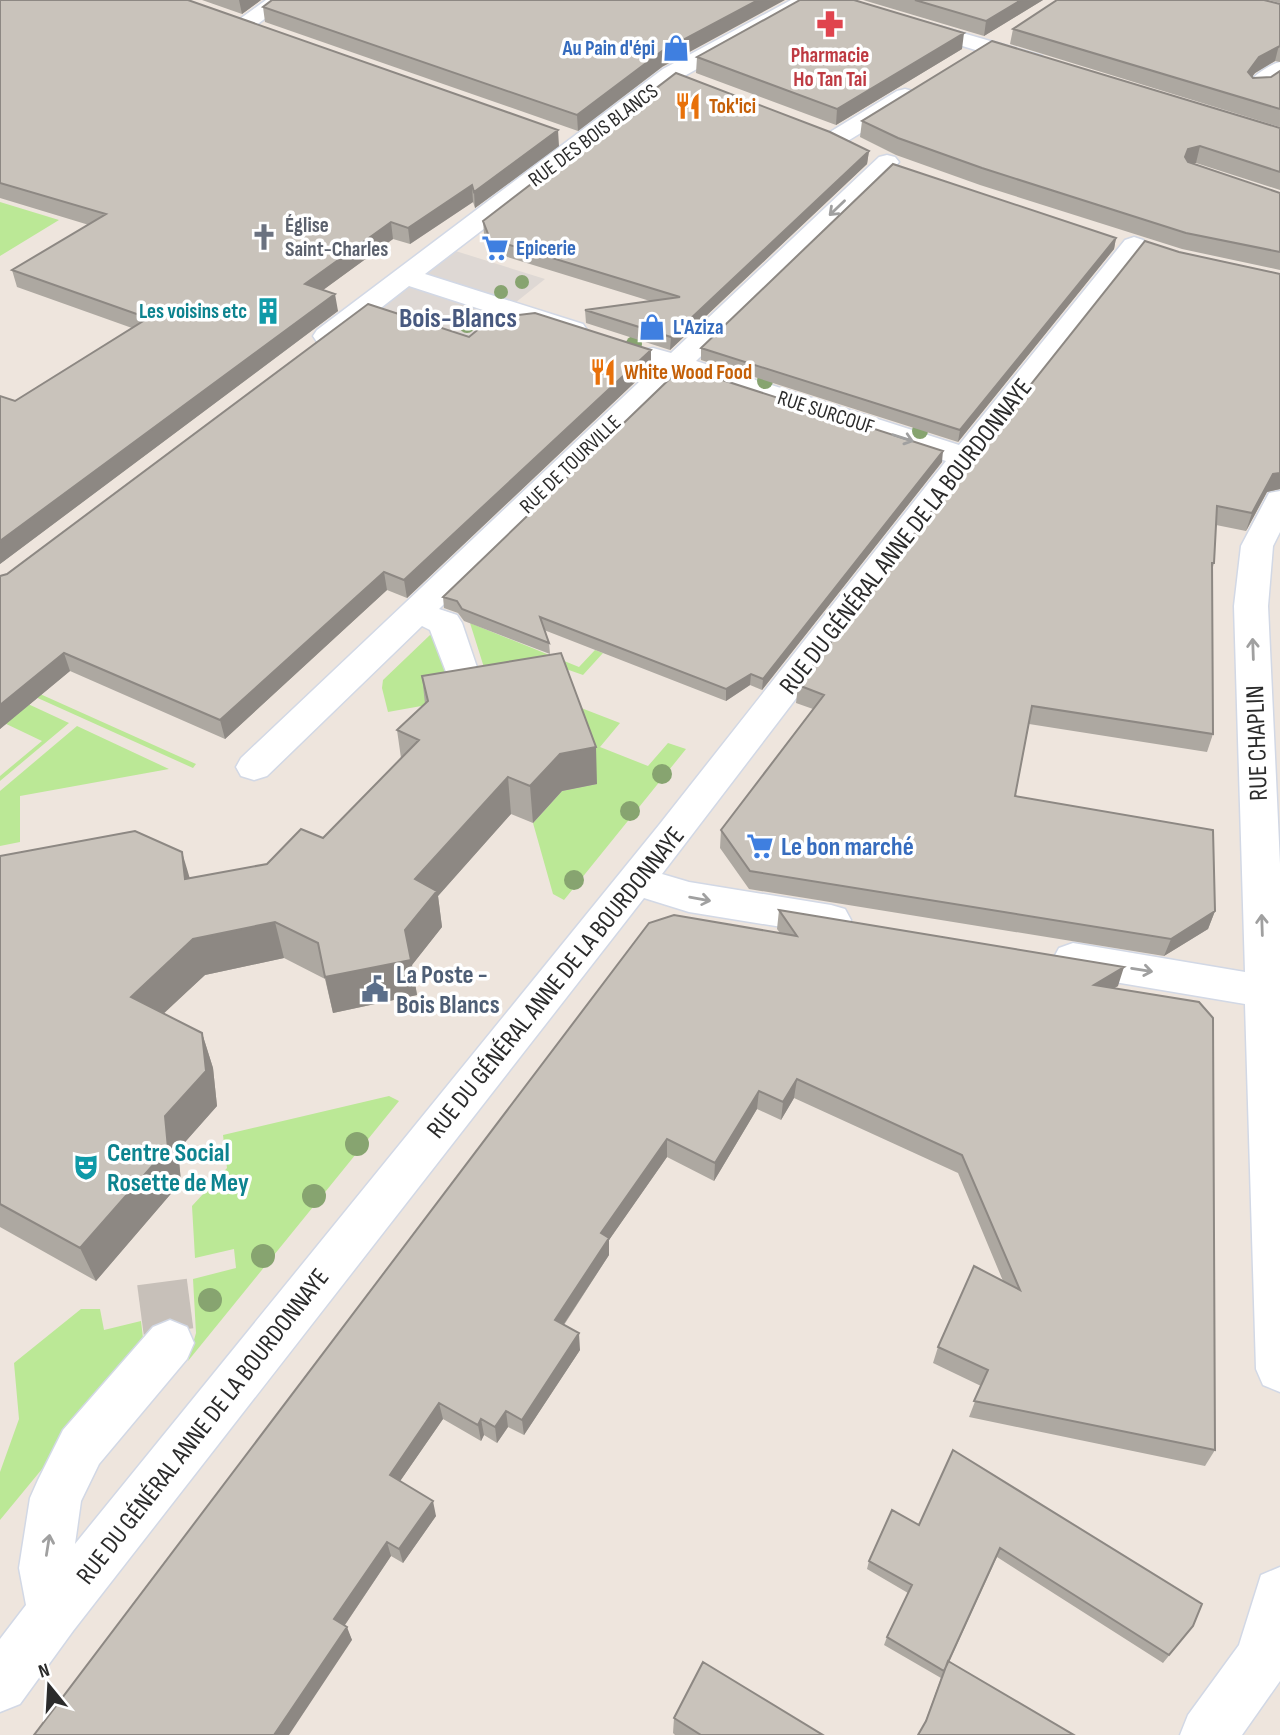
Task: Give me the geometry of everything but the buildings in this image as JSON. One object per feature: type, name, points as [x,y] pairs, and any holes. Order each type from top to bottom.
[{"type":"street","points":[[244,25],[280,0]]},
{"type":"street","points":[[671,74],[806,0]]},
{"type":"street","points":[[221,17],[271,34]]},
{"type":"street","points":[[892,18],[1053,67]]},
{"type":"street","points":[[962,61],[1011,31]]},
{"type":"street","points":[[1257,86],[1280,69]]},
{"type":"street","name":"RUE DES BOIS BLANCS","points":[[310,349],[408,277],[569,139],[671,74],[698,82]]},
{"type":"street","name":"RUE DE TOURVILLE","points":[[254,767],[675,363],[872,154],[920,86]]},
{"type":"street","points":[[813,127],[872,154]]},
{"type":"street","name":"RUE DU GÉNÉRAL ANNE DE LA BOURDONNAYE","points":[[0,1684],[54,1612],[1134,245]]},
{"type":"street","points":[[408,277],[598,338]]},
{"type":"street","name":"RUE SURCOUF","points":[[624,346],[965,457]]},
{"type":"street","name":"RUE CHAPLIN","points":[[1280,501],[1257,546],[1252,582],[1273,996],[1280,1369]]},
{"type":"street","points":[[416,612],[445,623],[465,682]]},
{"type":"street","points":[[634,880],[689,897],[866,926]]},
{"type":"street","points":[[1043,954],[1206,980],[1273,996]]},
{"type":"street","points":[[54,1612],[45,1568],[56,1498],[81,1447],[170,1343]]},
{"type":"street","points":[[1217,1724],[1263,1658],[1280,1594]]},
{"type":"green space","points":[[0,202],[59,220],[0,256]]},
{"type":"green space","points":[[470,623],[579,667],[595,650],[603,653],[583,675],[566,669],[554,682],[388,712],[382,688],[383,680],[430,635],[441,639],[487,677]]},
{"type":"green space","points":[[0,676],[196,764],[193,768],[0,681]]},
{"type":"green space","points":[[0,691],[69,723],[0,781],[0,776],[42,741],[0,721]]},
{"type":"green space","points":[[576,706],[620,723],[600,747],[648,766],[668,743],[686,749],[564,900],[553,894],[533,823],[562,791],[596,784]]},
{"type":"green space","points":[[77,726],[169,769],[20,796],[20,842],[0,846],[0,791]]},
{"type":"green space","points":[[389,1096],[399,1101],[188,1361],[196,1333],[193,1279],[236,1268],[234,1249],[195,1258],[192,1206],[227,1168],[223,1135]]},
{"type":"green space","points":[[81,1309],[100,1309],[104,1330],[141,1321],[143,1338],[136,1355],[0,1520],[0,1472],[19,1419],[14,1363]]},
{"type":"shaded area","points":[[446,248],[545,279],[465,343],[364,309]]},
{"type":"tunnel","points":[[162,1282],[170,1343]]},
{"type":"place","name":"Pharmacie Ho Tan Tai","points":[[830,24]]},
{"type":"place","name":"Au Pain d'épi","points":[[676,48]]},
{"type":"place","name":"Tok'ici","points":[[688,106]]},
{"type":"place","name":"Église Saint-Charles","points":[[264,237]]},
{"type":"place","name":"Epicerie","points":[[495,248]]},
{"type":"place","name":"Les voisins etc","points":[[268,311]]},
{"type":"place","name":"L'Aziza","points":[[652,327]]},
{"type":"place","name":"White Wood Food","points":[[603,372]]},
{"type":"place","name":"Le bon marché","points":[[760,846]]},
{"type":"place","name":"La Poste - Bois Blancs","points":[[375,989]]},
{"type":"place","name":"Centre Social Rosette de Mey","points":[[86,1167]]},
{"type":"district","name":"Bois-Blancs","points":[[458,317]]}]
